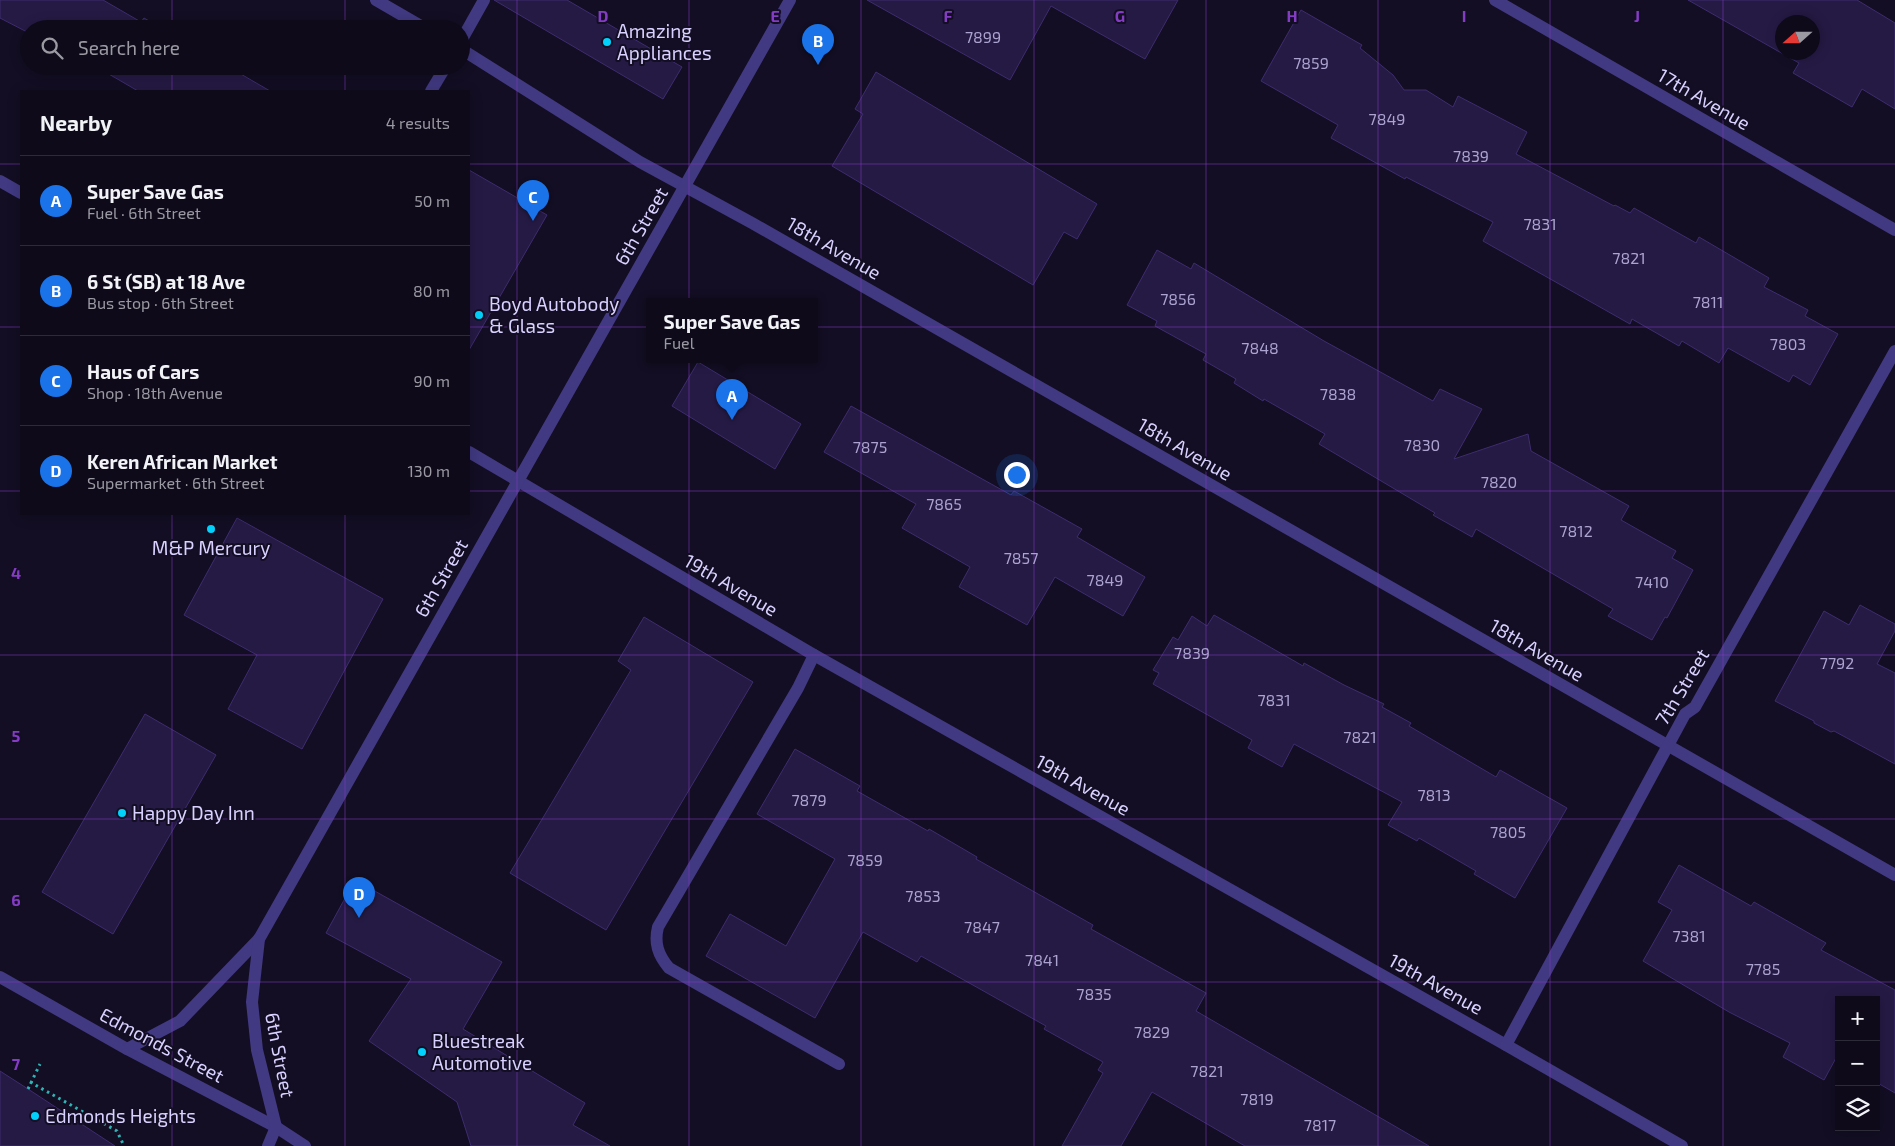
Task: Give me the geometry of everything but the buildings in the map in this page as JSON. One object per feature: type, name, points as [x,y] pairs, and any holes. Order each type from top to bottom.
[{"type":"street","points":[[376,0],[410,20]]},
{"type":"street","points":[[470,25],[484,0]]},
{"type":"street","name":"6th Street","points":[[268,1146],[276,1127],[257,1050],[252,1002],[259,939],[790,0]]},
{"type":"street","name":"17th Avenue","points":[[1495,0],[1895,230]]},
{"type":"street","name":"18th Avenue","points":[[470,55],[640,162],[685,188],[752,223],[1895,875]]},
{"type":"street","points":[[432,90],[441,75]]},
{"type":"street","points":[[0,181],[20,192]]},
{"type":"street","name":"7th Street","points":[[1506,1045],[1685,714],[1695,706],[1895,351]]},
{"type":"street","name":"19th Avenue","points":[[470,453],[814,655],[1682,1146]]},
{"type":"street","points":[[814,655],[798,688],[658,927],[656,936],[657,946],[662,959],[669,968],[839,1064]]},
{"type":"street","points":[[127,1049],[180,1021],[259,939]]},
{"type":"street","name":"Edmonds Street","points":[[0,977],[127,1049],[276,1127],[306,1146]]},
{"type":"path","points":[[28,1089],[40,1064]]},
{"type":"path","points":[[30,1082],[117,1131],[124,1146]]},
{"type":"place","name":"Amazing Appliances","points":[[607,42]]},
{"type":"place","name":"6 St (SB) at 18 Ave","points":[[818,65]]},
{"type":"place","name":"Haus of Cars","points":[[533,221]]},
{"type":"place","name":"Boyd Autobody & Glass","points":[[479,315]]},
{"type":"place","name":"Super Save Gas","points":[[732,420]]},
{"type":"place","name":"M&P Mercury","points":[[211,529]]},
{"type":"place","name":"Happy Day Inn","points":[[122,813]]},
{"type":"place","name":"Keren African Market","points":[[359,918]]},
{"type":"place","name":"Bluestreak Automotive","points":[[422,1052]]},
{"type":"place","name":"Edmonds Heights","points":[[35,1116]]}]
